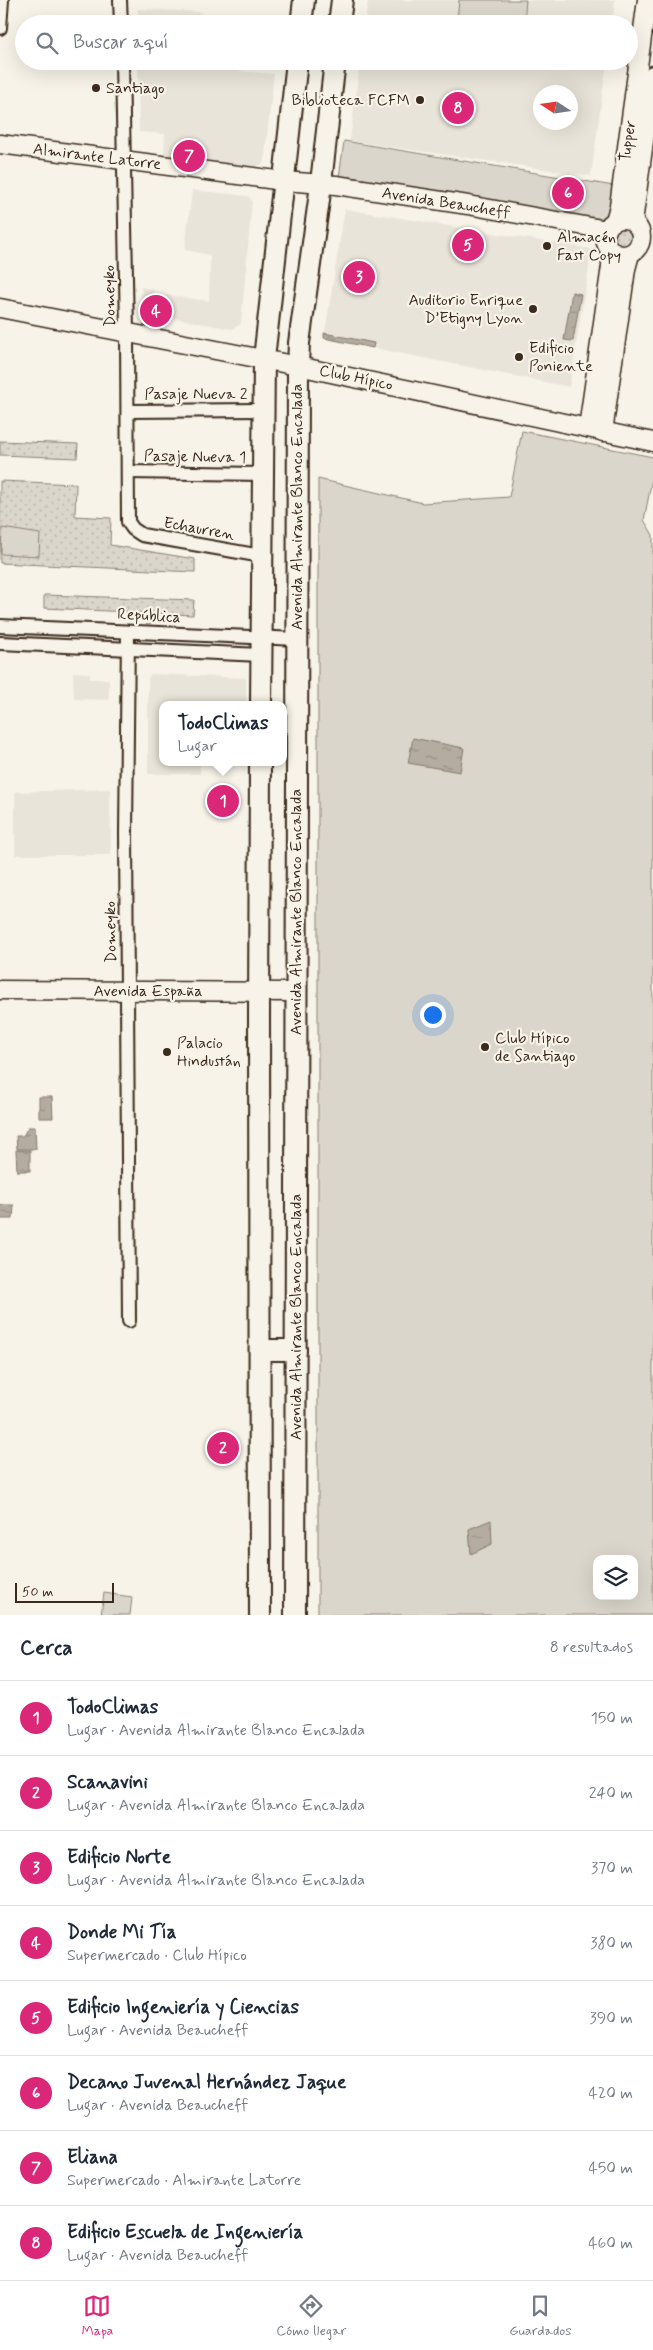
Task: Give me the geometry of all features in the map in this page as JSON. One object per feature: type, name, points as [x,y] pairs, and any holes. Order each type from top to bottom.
[{"type":"main road","points":[[302,15],[304,0]]},
{"type":"main road","points":[[340,15],[342,0]]},
{"type":"main road","name":"Tupper","points":[[638,67],[647,0]]},
{"type":"main road","name":"Avenida Almirante Blanco Encalada","points":[[261,701],[264,359],[296,70]]},
{"type":"main road","name":"Avenida Almirante Blanco Encalada","points":[[295,1615],[298,366],[299,343],[321,184],[334,70]]},
{"type":"main road","name":"Tupper","points":[[611,226],[621,193],[638,70]]},
{"type":"main road","name":"Tupper","points":[[642,227],[653,75]]},
{"type":"main road","name":"Almirante Latorre","points":[[0,144],[284,181]]},
{"type":"main road","name":"Avenida Beaucheff","points":[[284,181],[321,184],[611,226]]},
{"type":"main road","points":[[624,219],[642,227],[642,240],[632,253],[626,268],[595,430],[611,266],[611,250],[606,241],[611,226],[624,219]]},
{"type":"main road","points":[[611,250],[620,255],[653,251]]},
{"type":"main road","name":"Club Hípico","points":[[0,308],[264,359],[653,442]]},
{"type":"main road","points":[[260,766],[260,1615]]},
{"type":"main road","name":"Avenida España","points":[[0,990],[296,992]]},
{"type":"main road","points":[[261,1350],[296,1350]]},
{"type":"street","points":[[0,28],[2,0]]},
{"type":"street","points":[[120,0],[121,15]]},
{"type":"street","name":"Domeyko","points":[[122,70],[128,332],[128,522],[133,530]]},
{"type":"street","name":"Pasaje Nueva 2","points":[[128,411],[263,410]]},
{"type":"street","name":"Pasaje Nueva 1","points":[[128,472],[262,474]]},
{"type":"street","name":"Echaurren","points":[[133,530],[142,535],[262,556]]},
{"type":"street","name":"República","points":[[0,626],[128,632],[261,646]]},
{"type":"street","name":"Domeyko","points":[[128,632],[126,833],[129,1321]]},
{"type":"street","name":"República","points":[[0,643],[128,649],[261,646],[297,640]]},
{"type":"shaded area","points":[[368,0],[615,0],[613,15],[366,15]]},
{"type":"shaded area","points":[[459,0],[526,0],[525,15],[458,15]]},
{"type":"shaded area","points":[[138,9],[201,12],[201,15],[138,15]]},
{"type":"shaded area","points":[[138,70],[229,70],[274,74],[264,163],[256,167],[164,156],[165,134],[139,132]]},
{"type":"shaded area","points":[[359,70],[606,70],[591,176],[350,141]]},
{"type":"shaded area","points":[[344,141],[614,186],[608,215],[597,221],[339,178]]},
{"type":"shaded area","points":[[192,190],[248,196],[252,201],[241,324],[232,329],[147,313],[142,306],[141,287],[153,289],[154,300],[165,302],[166,295],[209,301],[210,255],[185,250]]},
{"type":"shaded area","points":[[345,209],[592,249],[569,387],[324,338]]},
{"type":"shaded area","points":[[623,228],[629,231],[632,237],[629,243],[623,246],[617,243],[614,237],[617,231]]},
{"type":"shaded area","name":"Club Hípico de Santiago","points":[[522,431],[653,457],[653,474],[644,520],[653,535],[653,1615],[318,1615],[318,479],[423,503],[509,497]]},
{"type":"shaded area","points":[[0,441],[78,444],[77,458],[0,455]]},
{"type":"shaded area","points":[[0,481],[76,484],[75,516],[111,518],[110,545],[195,559],[195,572],[0,563]]},
{"type":"shaded area","points":[[2,528],[40,534],[39,556],[1,554]]},
{"type":"shaded area","points":[[44,595],[194,600],[193,615],[44,608]]},
{"type":"shaded area","points":[[73,672],[90,673],[90,679],[109,679],[109,700],[74,699]]},
{"type":"shaded area","points":[[151,674],[246,678],[246,701],[159,701],[159,766],[200,766],[200,774],[148,774],[148,678]]},
{"type":"shaded area","points":[[110,789],[111,855],[15,855],[15,792]]},
{"type":"shaded area","points":[[104,1593],[132,1597],[130,1615],[101,1615]]},
{"type":"water","points":[[572,292],[581,294],[573,341],[564,340]]},
{"type":"water","points":[[324,333],[374,343],[373,348],[324,338]]},
{"type":"water","points":[[413,738],[464,748],[460,772],[408,763]]},
{"type":"water","points":[[39,1097],[52,1097],[53,1118],[39,1118]]},
{"type":"water","points":[[28,1127],[35,1127],[36,1149],[17,1149],[16,1136],[23,1136]]},
{"type":"water","points":[[16,1150],[30,1150],[30,1171],[17,1171]]},
{"type":"water","points":[[0,1205],[14,1205],[13,1219],[0,1219]]},
{"type":"water","points":[[491,1520],[492,1544],[471,1554],[469,1529]]},
{"type":"place","name":"Santiago","points":[[96,88]]},
{"type":"place","name":"Biblioteca FCFM","points":[[420,100]]},
{"type":"place","name":"Edificio Escuela de Ingeniería","points":[[458,108]]},
{"type":"place","name":"Eliana","points":[[189,156]]},
{"type":"place","name":"Decano Juvenal Hernández Jaque","points":[[568,193]]},
{"type":"place","name":"Edificio Ingeniería y Ciencias","points":[[468,245]]},
{"type":"place","name":"Almacén Fast Copy","points":[[547,246]]},
{"type":"place","name":"Edificio Norte","points":[[359,277]]},
{"type":"place","name":"Auditorio Enrique D’Etigny Lyon","points":[[533,309]]},
{"type":"place","name":"Donde Mi Tía","points":[[156,311]]},
{"type":"place","name":"Edificio Poniente","points":[[519,357]]},
{"type":"place","name":"TodoClimas","points":[[223,801]]},
{"type":"place","name":"Club Hípico de Santiago","points":[[485,1047]]},
{"type":"place","name":"Palacio Hindustán","points":[[167,1052]]},
{"type":"place","name":"Scanavini","points":[[223,1448]]}]
